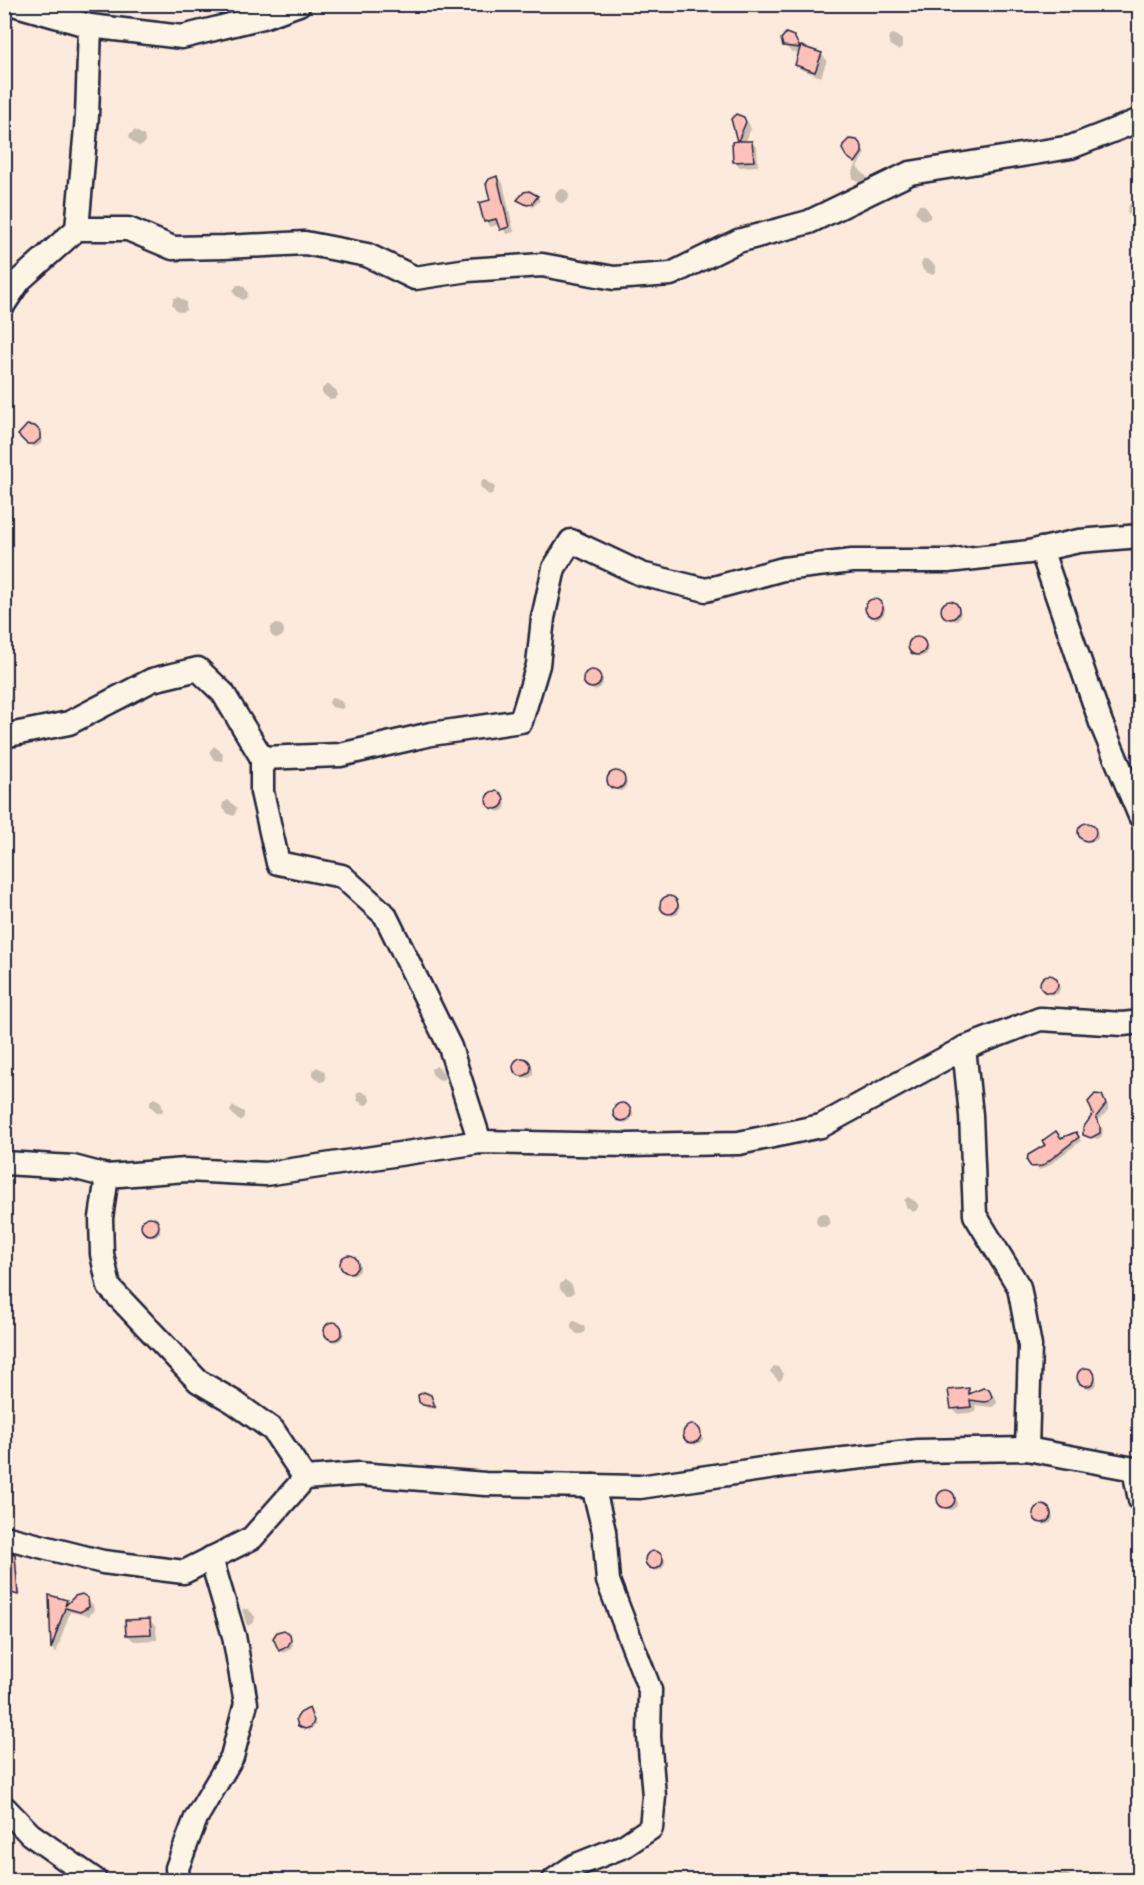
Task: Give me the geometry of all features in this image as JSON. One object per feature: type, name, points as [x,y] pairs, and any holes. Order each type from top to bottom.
[{"type":"street","points":[[13,4],[90,26],[182,37],[263,17],[299,4]]},
{"type":"street","points":[[77,229],[87,116],[90,26]]},
{"type":"street","points":[[4,304],[20,280],[77,229],[128,230],[173,248],[225,248],[305,243],[367,255],[415,278],[468,270],[542,265],[614,279],[671,274],[738,241],[809,222],[910,173],[1071,147],[1140,120]]},
{"type":"street","points":[[262,758],[340,755],[431,734],[520,721],[538,665],[543,618],[554,568],[572,541],[641,574],[706,590],[783,568],[852,561],[948,561],[1041,549],[1079,541],[1140,536]]},
{"type":"street","points":[[1041,549],[1098,713],[1140,816]]},
{"type":"street","points":[[4,736],[69,723],[152,680],[198,669],[223,693],[262,758],[262,792],[278,863],[342,876],[385,915],[450,1047],[480,1142]]},
{"type":"street","points":[[4,1163],[73,1167],[107,1176],[186,1170],[265,1174],[480,1142],[628,1145],[739,1143],[821,1126],[964,1048],[1040,1019],[1123,1024],[1140,1022]]},
{"type":"street","points":[[964,1048],[971,1115],[975,1215],[1019,1287],[1030,1346],[1027,1449]]},
{"type":"street","points":[[107,1176],[101,1218],[102,1254],[109,1287],[198,1381],[234,1402],[273,1430],[305,1478]]},
{"type":"street","points":[[4,1537],[103,1562],[184,1572],[252,1538],[305,1478],[358,1474],[485,1484],[640,1487],[789,1465],[918,1451],[1027,1449],[1137,1469],[1140,1500]]},
{"type":"street","points":[[554,1881],[574,1866],[624,1846],[651,1828],[654,1796],[649,1737],[650,1690],[608,1581],[604,1531],[593,1486]]},
{"type":"street","points":[[178,1881],[177,1868],[196,1818],[232,1757],[246,1703],[234,1636],[211,1558]]},
{"type":"street","points":[[4,1807],[30,1834],[94,1881]]},
{"type":"building","points":[[786,33],[794,36],[800,48],[783,46],[781,39]]},
{"type":"building","points":[[801,46],[822,53],[815,72],[795,65]]},
{"type":"building","points":[[736,114],[744,117],[746,122],[738,141],[752,141],[754,161],[733,162],[732,142],[737,141],[731,119]]},
{"type":"building","points":[[849,139],[857,140],[862,146],[862,153],[855,163],[846,156],[842,149]]},
{"type":"building","points":[[497,176],[509,227],[500,230],[496,219],[484,222],[479,203],[490,200],[486,184],[489,179]]},
{"type":"building","points":[[529,191],[538,196],[532,204],[527,205],[517,200],[524,192]]},
{"type":"building","points":[[27,425],[35,426],[40,431],[40,439],[34,444],[27,444],[18,435]]},
{"type":"building","points":[[874,599],[880,602],[883,608],[880,614],[874,617],[868,614],[865,608],[868,602]]},
{"type":"building","points":[[950,601],[956,604],[959,610],[956,616],[950,619],[944,616],[941,610],[944,604]]},
{"type":"building","points":[[917,637],[923,640],[926,646],[923,652],[917,655],[911,652],[908,646],[911,640]]},
{"type":"building","points":[[592,670],[598,673],[601,679],[598,685],[592,688],[586,685],[583,679],[586,673]]},
{"type":"building","points":[[616,771],[622,774],[625,780],[622,786],[616,789],[610,786],[607,780],[610,774]]},
{"type":"building","points":[[495,791],[501,794],[504,800],[501,806],[495,809],[489,806],[486,800],[489,794]]},
{"type":"building","points":[[1087,823],[1093,826],[1096,832],[1093,838],[1087,841],[1081,838],[1078,832],[1081,826]]},
{"type":"building","points":[[669,896],[675,899],[678,905],[675,911],[669,914],[663,911],[660,905],[663,899]]},
{"type":"building","points":[[1049,975],[1055,978],[1058,984],[1055,990],[1049,993],[1043,990],[1040,984],[1043,978]]},
{"type":"building","points":[[522,1058],[528,1061],[531,1067],[528,1073],[522,1076],[516,1073],[513,1067],[516,1061]]},
{"type":"building","points":[[1095,1094],[1102,1095],[1106,1104],[1096,1117],[1100,1133],[1091,1138],[1083,1135],[1083,1128],[1093,1114],[1088,1102]]},
{"type":"building","points":[[622,1103],[628,1106],[631,1112],[628,1118],[622,1121],[616,1118],[613,1112],[616,1106]]},
{"type":"building","points":[[1056,1131],[1061,1138],[1076,1132],[1079,1137],[1042,1166],[1031,1167],[1027,1161],[1028,1155],[1045,1145],[1042,1141]]},
{"type":"building","points":[[150,1217],[156,1220],[159,1226],[156,1232],[150,1235],[144,1232],[141,1226],[144,1220]]},
{"type":"building","points":[[349,1255],[355,1258],[358,1264],[355,1270],[349,1273],[343,1270],[340,1264],[343,1258]]},
{"type":"building","points":[[333,1322],[339,1325],[342,1331],[339,1337],[333,1340],[327,1337],[324,1331],[327,1325]]},
{"type":"building","points":[[1086,1368],[1092,1371],[1095,1377],[1092,1383],[1086,1386],[1080,1383],[1077,1377],[1080,1371]]},
{"type":"building","points":[[969,1388],[969,1394],[983,1388],[989,1389],[992,1397],[985,1402],[970,1400],[971,1407],[951,1409],[948,1390]]},
{"type":"building","points":[[424,1392],[431,1395],[435,1407],[419,1402],[418,1395]]},
{"type":"building","points":[[692,1425],[698,1428],[701,1434],[698,1440],[692,1443],[686,1440],[683,1434],[686,1428]]},
{"type":"building","points":[[946,1490],[952,1493],[955,1499],[952,1505],[946,1508],[940,1505],[937,1499],[940,1493]]},
{"type":"building","points":[[1042,1505],[1048,1508],[1051,1514],[1048,1520],[1042,1523],[1036,1520],[1033,1514],[1036,1508]]},
{"type":"building","points":[[654,1551],[660,1554],[663,1560],[660,1566],[654,1569],[648,1566],[645,1560],[648,1554]]},
{"type":"building","points":[[4,1553],[15,1554],[18,1595],[4,1591]]},
{"type":"building","points":[[82,1594],[88,1598],[89,1607],[80,1612],[65,1608],[51,1649],[49,1595],[67,1600],[65,1606],[75,1596]]},
{"type":"building","points":[[150,1619],[151,1634],[126,1635],[125,1620]]},
{"type":"building","points":[[284,1630],[290,1634],[291,1640],[288,1646],[279,1651],[273,1638],[277,1632]]},
{"type":"building","points":[[309,1708],[314,1721],[311,1727],[305,1729],[298,1726],[296,1719],[300,1713]]}]
